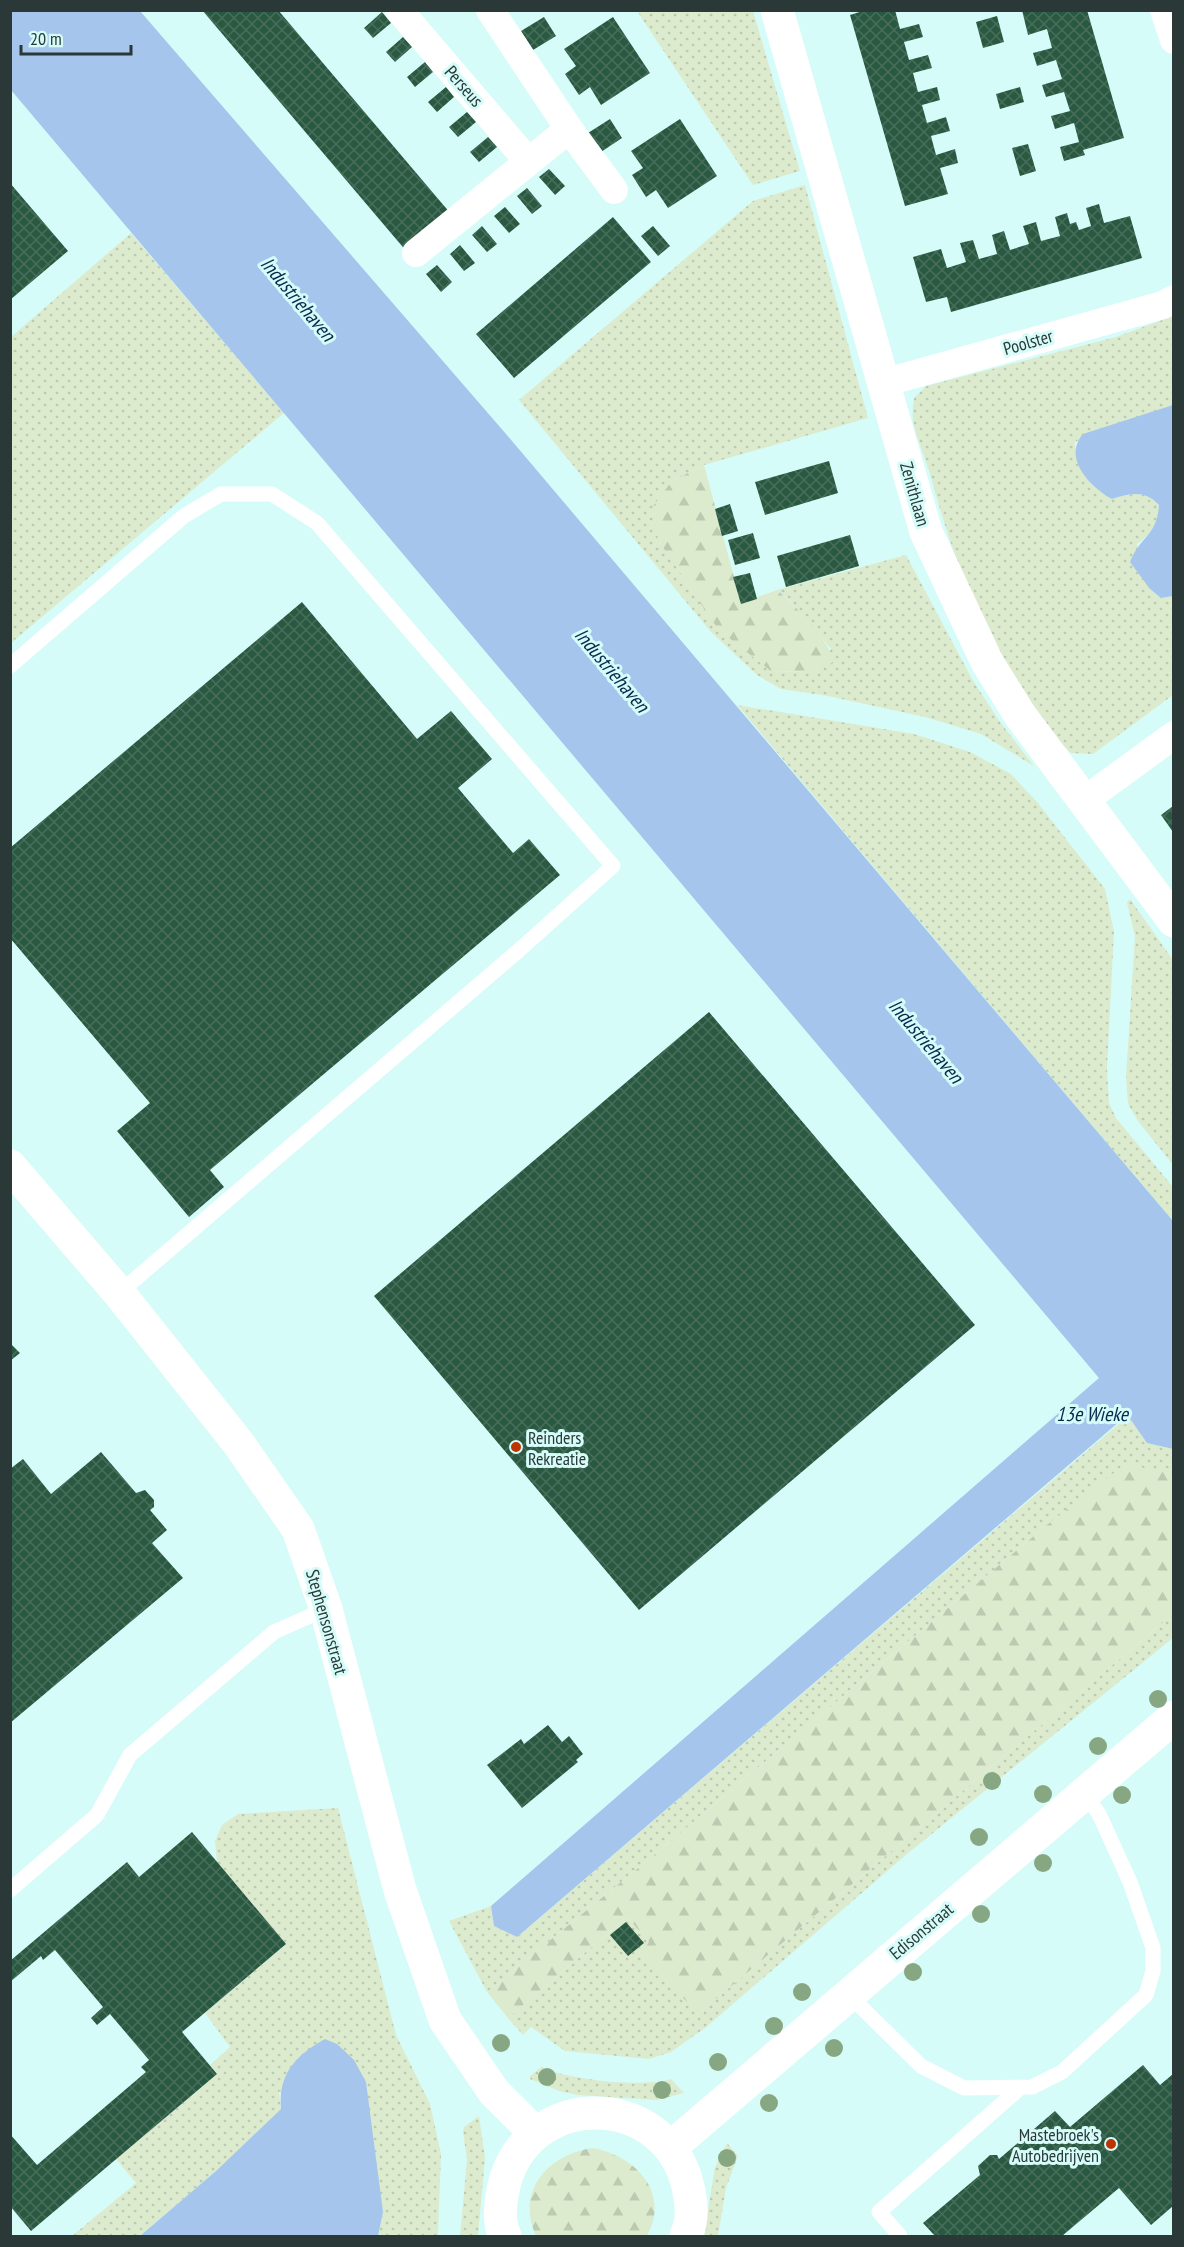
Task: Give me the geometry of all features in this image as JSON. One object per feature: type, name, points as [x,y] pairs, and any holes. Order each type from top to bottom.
[{"type":"street","name":"Perseus","points":[[399,10],[528,161]]},
{"type":"street","points":[[490,10],[569,129],[614,190]]},
{"type":"street","name":"Zenithlaan","points":[[777,10],[926,532],[987,662],[1020,715],[1173,921]]},
{"type":"street","points":[[1164,10],[1173,40]]},
{"type":"street","points":[[416,253],[569,129]]},
{"type":"street","name":"Poolster","points":[[883,383],[1173,299]]},
{"type":"street","points":[[1085,800],[1173,735]]},
{"type":"street","name":"Stephensonstraat","points":[[10,1166],[119,1293],[239,1444],[298,1529],[326,1609],[400,1890],[445,2020],[494,2092],[535,2133]]},
{"type":"street","name":"Edisonstraat","points":[[670,2148],[1173,1718]]},
{"type":"street","points":[[505,2236],[500,2196],[512,2160],[535,2133],[561,2118],[591,2112],[622,2115],[648,2127],[670,2148],[685,2173],[691,2202],[686,2236]]},
{"type":"lane","points":[[10,666],[184,516],[221,495],[272,495],[317,523],[613,866],[517,952],[119,1293]]},
{"type":"lane","points":[[10,1890],[97,1815],[130,1755],[274,1632],[326,1609]]},
{"type":"lane","points":[[848,1994],[921,2066],[964,2088],[1032,2087],[1062,2072],[1146,1995],[1154,1971],[1153,1948],[1130,1882],[1099,1814],[1084,1793]]},
{"type":"lane","points":[[900,2236],[879,2212],[1020,2088]]},
{"type":"green space","points":[[637,11],[753,11],[800,171],[753,185]]},
{"type":"green space","points":[[805,185],[868,418],[704,465],[672,481],[772,672],[812,671],[831,649],[788,599],[777,590],[906,555],[972,679],[1000,722],[1034,766],[981,734],[925,717],[828,696],[781,689],[757,675],[711,632],[519,400],[753,201]]},
{"type":"green space","points":[[131,233],[284,413],[11,643],[11,337]]},
{"type":"green space","points":[[1173,316],[1173,405],[1099,431],[1075,442],[1081,468],[1091,481],[1112,499],[1137,494],[1149,497],[1160,505],[1153,528],[1137,544],[1150,589],[1161,598],[1173,596],[1173,695],[1093,754],[1071,753],[1044,724],[1021,693],[982,623],[953,549],[916,434],[913,418],[914,398],[926,386],[1116,337]]},
{"type":"green space","points":[[704,465],[741,603],[777,590],[793,604],[818,634],[835,662],[812,671],[772,672],[718,629],[658,540],[653,506],[672,481]]},
{"type":"green space","points":[[737,705],[914,734],[970,752],[1011,774],[1037,802],[1105,889],[1114,932],[1107,1068],[1109,1103],[1116,1118],[1173,1187],[1173,1221]]},
{"type":"green space","points":[[1130,899],[1173,960],[1173,1165],[1138,1121],[1128,1104],[1126,1077],[1135,936],[1127,903]]},
{"type":"green space","points":[[1128,1416],[1147,1443],[1173,1449],[1173,1478],[1169,1473],[1048,1524],[487,1992],[449,1921],[491,1906],[494,1926],[517,1937]]},
{"type":"green space","points":[[1125,1464],[1169,1473],[1173,1478],[1173,1614],[698,2014],[642,1953],[649,1942],[627,1917],[508,2018],[487,1992],[1048,1524]]},
{"type":"green space","points":[[1173,1614],[1173,1638],[907,1854],[705,2028],[671,2052],[649,2059],[565,2051],[531,2027],[523,2035],[508,2018],[627,1917],[649,1942],[698,2014]]},
{"type":"green space","points":[[338,1808],[396,2035],[430,2104],[441,2154],[438,2236],[378,2236],[383,2212],[279,2091],[281,2109],[216,2171],[140,2236],[72,2236],[136,2183],[116,2159],[217,2074],[210,2065],[230,2047],[205,2013],[286,1944],[217,1862],[215,1841],[222,1825],[238,1814]]},
{"type":"green space","points":[[541,2067],[569,2076],[625,2083],[659,2082],[671,2079],[684,2093],[657,2100],[578,2095],[559,2091],[530,2079],[530,2076]]},
{"type":"green space","points":[[479,2116],[485,2158],[478,2236],[460,2236],[467,2160],[463,2132],[464,2127]]},
{"type":"green space","points":[[727,2143],[738,2156],[726,2188],[718,2236],[704,2236],[715,2167]]},
{"type":"green space","points":[[593,2148],[623,2159],[645,2178],[652,2191],[655,2205],[653,2220],[647,2236],[536,2236],[530,2204],[533,2190],[540,2177],[550,2166],[563,2158]]},
{"type":"water","points":[[10,11],[140,11],[506,434],[1173,1221],[1173,1449],[1147,1443],[1128,1416],[1119,1422],[517,1937],[494,1926],[491,1906],[1099,1378],[11,90]]},
{"type":"water","points":[[1173,405],[1173,596],[1161,598],[1150,589],[1130,562],[1134,553],[1152,530],[1159,505],[1143,495],[1131,494],[1112,499],[1104,494],[1081,471],[1076,453],[1077,443],[1083,434]]},
{"type":"water","points":[[325,2039],[337,2044],[354,2060],[366,2082],[383,2212],[378,2236],[140,2236],[216,2171],[281,2109],[283,2086],[291,2067],[305,2052]]},
{"type":"building","points":[[202,10],[278,10],[451,214],[407,252]]},
{"type":"building","points":[[866,10],[895,10],[900,29],[919,24],[923,37],[904,42],[909,60],[928,55],[932,68],[913,73],[918,92],[937,87],[940,100],[922,105],[927,123],[946,117],[950,131],[931,136],[936,155],[955,149],[958,163],[940,168],[948,194],[905,206],[850,15]]},
{"type":"building","points":[[1022,10],[1087,10],[1124,138],[1083,150],[1085,155],[1064,161],[1060,147],[1079,142],[1074,123],[1055,129],[1051,116],[1070,111],[1064,92],[1046,97],[1042,85],[1062,79],[1056,60],[1037,66],[1033,53],[1052,48],[1047,29],[1028,35]]},
{"type":"building","points":[[382,12],[391,23],[373,38],[364,28]]},
{"type":"building","points":[[997,16],[1004,42],[983,48],[976,22]]},
{"type":"building","points":[[544,17],[556,36],[533,50],[521,31]]},
{"type":"building","points":[[613,17],[650,73],[601,105],[590,87],[579,95],[565,74],[576,66],[564,49]]},
{"type":"building","points":[[403,37],[412,47],[395,62],[386,52]]},
{"type":"building","points":[[425,62],[433,72],[415,87],[407,77]]},
{"type":"building","points":[[446,87],[454,97],[437,112],[428,102]]},
{"type":"building","points":[[1020,87],[1024,102],[1000,109],[996,94]]},
{"type":"building","points":[[467,112],[476,122],[458,137],[449,127]]},
{"type":"building","points":[[610,119],[622,138],[601,152],[588,133]]},
{"type":"building","points":[[680,119],[717,176],[668,208],[656,190],[646,197],[632,175],[643,168],[631,151]]},
{"type":"building","points":[[488,137],[497,147],[479,162],[470,152]]},
{"type":"building","points":[[1028,144],[1036,171],[1020,176],[1012,148]]},
{"type":"building","points":[[549,169],[565,186],[555,195],[539,177]]},
{"type":"building","points":[[10,183],[68,251],[10,300]]},
{"type":"building","points":[[527,188],[542,206],[532,214],[517,196]]},
{"type":"building","points":[[1099,204],[1104,223],[1130,216],[1142,258],[951,312],[947,297],[926,302],[913,257],[941,249],[947,268],[966,262],[960,243],[973,240],[979,259],[997,254],[992,235],[1004,231],[1010,250],[1029,244],[1023,226],[1036,222],[1041,241],[1060,236],[1055,217],[1067,213],[1070,224],[1076,222],[1079,230],[1091,226],[1086,208]]},
{"type":"building","points":[[505,207],[520,224],[509,233],[494,216]]},
{"type":"building","points":[[613,217],[651,262],[514,378],[476,334]]},
{"type":"building","points":[[482,226],[497,244],[487,252],[472,235]]},
{"type":"building","points":[[653,226],[670,246],[658,256],[641,236]]},
{"type":"building","points":[[460,245],[475,263],[464,271],[450,254]]},
{"type":"building","points":[[437,265],[452,282],[441,292],[426,274]]},
{"type":"building","points":[[829,461],[838,493],[765,515],[755,482]]},
{"type":"building","points":[[730,504],[738,531],[722,536],[715,509]]},
{"type":"building","points":[[753,533],[760,558],[735,565],[728,540]]},
{"type":"building","points":[[850,535],[859,566],[786,587],[777,556]]},
{"type":"building","points":[[750,573],[757,599],[741,604],[733,577]]},
{"type":"building","points":[[302,602],[417,739],[451,711],[492,759],[458,788],[513,853],[529,839],[560,875],[210,1170],[224,1187],[189,1217],[117,1131],[150,1103],[10,938],[10,848]]},
{"type":"building","points":[[1173,806],[1173,832],[1161,815]]},
{"type":"building","points":[[709,1012],[975,1325],[639,1610],[374,1296]]},
{"type":"building","points":[[10,1343],[20,1353],[10,1361]]},
{"type":"building","points":[[101,1452],[136,1493],[145,1490],[154,1500],[154,1507],[150,1510],[167,1530],[152,1543],[183,1578],[10,1723],[10,1469],[23,1459],[51,1494]]},
{"type":"building","points":[[548,1725],[562,1742],[569,1736],[583,1754],[576,1760],[578,1762],[522,1808],[487,1765],[521,1739],[524,1744]]},
{"type":"building","points":[[192,1832],[286,1944],[182,2032],[217,2074],[31,2231],[10,2206],[10,2134],[37,2165],[146,2072],[141,2067],[149,2060],[110,2014],[97,2025],[91,2018],[103,2007],[55,1950],[43,1960],[41,1956],[10,1982],[10,1961],[127,1862],[139,1877]]},
{"type":"building","points":[[626,1922],[644,1943],[628,1956],[610,1935]]},
{"type":"building","points":[[1143,2065],[1160,2085],[1173,2074],[1173,2206],[1151,2225],[1119,2188],[1062,2236],[935,2236],[923,2223],[980,2175],[978,2166],[990,2155],[997,2155],[999,2159],[1055,2111],[1070,2127]]},
{"type":"place","name":"Reinders Rekreatie","points":[[516,1447]]},
{"type":"place","name":"Mastebroek's Autobedrijven","points":[[1111,2144]]},
{"type":"water label","name":"Industriehaven","points":[[298,299]]},
{"type":"water label","name":"Industriehaven","points":[[612,670]]},
{"type":"water label","name":"Industriehaven","points":[[926,1041]]},
{"type":"water label","name":"13e Wieke","points":[[1092,1414]]}]
